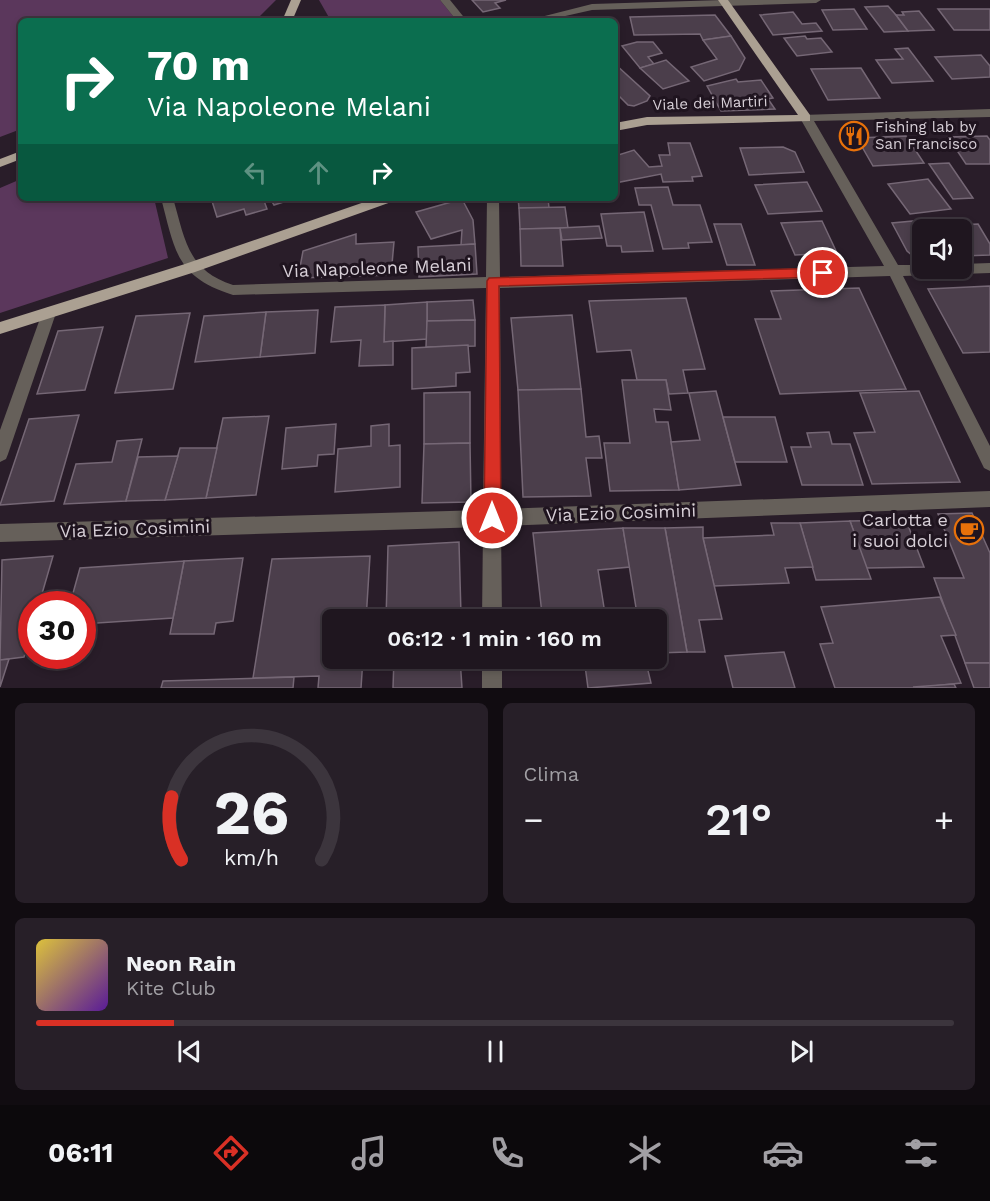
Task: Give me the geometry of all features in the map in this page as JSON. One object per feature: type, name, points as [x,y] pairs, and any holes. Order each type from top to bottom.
[{"type":"main road","points":[[288,18],[296,0]]},
{"type":"main road","points":[[723,1],[806,118]]},
{"type":"main road","name":"Viale dei Martiri","points":[[618,126],[647,121],[806,118]]},
{"type":"main road","points":[[0,163],[18,156]]},
{"type":"main road","points":[[0,328],[190,268],[380,201]]},
{"type":"street","points":[[445,0],[460,18]]},
{"type":"street","points":[[543,18],[592,7],[723,1],[816,0]]},
{"type":"street","points":[[990,113],[806,118],[894,271],[990,463]]},
{"type":"street","points":[[168,201],[190,268]]},
{"type":"street","points":[[492,609],[493,201]]},
{"type":"street","name":"Via Napoleone Melani","points":[[190,268],[216,285],[233,290],[990,268]]},
{"type":"street","points":[[0,454],[49,314]]},
{"type":"street","name":"Via Ezio Cosimini","points":[[0,533],[492,518],[990,499]]},
{"type":"street","points":[[492,669],[492,688]]},
{"type":"shaded area","points":[[0,0],[276,0],[258,18],[18,18],[18,130],[0,137]]},
{"type":"shaded area","points":[[319,0],[440,0],[455,18],[329,18]]},
{"type":"shaded area","points":[[18,180],[18,201],[155,201],[168,258],[0,313],[0,188]]},
{"type":"building","points":[[472,0],[506,0],[495,3],[500,8],[483,12]]},
{"type":"building","points":[[888,6],[908,31],[884,32],[865,7]]},
{"type":"building","points":[[854,9],[867,29],[833,30],[822,10]]},
{"type":"building","points":[[938,9],[990,9],[990,30],[954,30]]},
{"type":"building","points":[[919,11],[934,30],[908,31],[896,15],[904,15],[902,12]]},
{"type":"building","points":[[793,12],[802,24],[816,23],[822,31],[773,35],[760,15]]},
{"type":"building","points":[[715,15],[731,36],[703,40],[700,34],[634,35],[630,17]]},
{"type":"building","points":[[731,36],[745,58],[739,70],[704,81],[691,67],[717,59],[703,40]]},
{"type":"building","points":[[805,36],[807,39],[821,38],[832,52],[797,56],[784,38]]},
{"type":"building","points":[[637,42],[653,42],[662,53],[648,57],[654,64],[640,68],[622,46]]},
{"type":"building","points":[[908,48],[933,81],[892,83],[876,60],[903,59],[895,49]]},
{"type":"building","points":[[981,55],[990,66],[990,77],[952,79],[935,57]]},
{"type":"building","points":[[666,60],[689,81],[663,89],[640,68]]},
{"type":"building","points":[[618,67],[650,96],[647,101],[634,106],[628,105],[618,95]]},
{"type":"building","points":[[861,68],[880,98],[828,100],[811,69]]},
{"type":"building","points":[[736,79],[738,82],[761,80],[773,98],[768,99],[775,109],[721,111],[707,86]]},
{"type":"building","points":[[906,136],[924,163],[873,166],[857,138]]},
{"type":"building","points":[[987,136],[990,140],[990,164],[966,164],[948,137]]},
{"type":"building","points":[[668,143],[690,143],[702,176],[692,177],[693,181],[663,182],[661,174],[618,182],[618,155],[634,150],[649,167],[662,166],[659,155],[670,155]]},
{"type":"building","points":[[783,147],[795,152],[804,172],[749,175],[740,148]]},
{"type":"building","points":[[949,163],[973,198],[953,199],[929,164]]},
{"type":"building","points":[[928,179],[951,209],[910,214],[888,184]]},
{"type":"building","points":[[807,182],[822,211],[768,214],[755,185]]},
{"type":"building","points":[[668,187],[673,205],[700,205],[712,242],[688,243],[689,248],[663,249],[651,205],[639,205],[635,188]]},
{"type":"building","points":[[212,201],[264,201],[267,209],[246,215],[244,209],[217,217]]},
{"type":"building","points":[[272,201],[287,201],[274,205]]},
{"type":"building","points":[[455,201],[463,201],[473,220],[475,244],[461,245],[462,230],[431,239],[416,212]]},
{"type":"building","points":[[518,201],[548,201],[549,208],[519,208]]},
{"type":"building","points":[[565,207],[568,228],[520,229],[519,208]]},
{"type":"building","points":[[644,212],[653,251],[622,252],[621,246],[607,246],[601,214]]},
{"type":"building","points":[[822,221],[837,253],[795,255],[781,223]]},
{"type":"building","points":[[912,221],[912,255],[907,251],[892,223]]},
{"type":"building","points":[[714,224],[741,224],[755,265],[727,265]]},
{"type":"building","points":[[972,224],[978,224],[990,244],[990,255],[972,256]]},
{"type":"building","points":[[599,226],[602,238],[562,240],[560,228]]},
{"type":"building","points":[[560,228],[563,266],[521,266],[520,229]]},
{"type":"building","points":[[356,234],[356,244],[394,242],[391,275],[298,278],[303,251]]},
{"type":"building","points":[[475,244],[477,274],[419,277],[418,247]]},
{"type":"building","points":[[990,286],[990,352],[963,353],[928,289]]},
{"type":"building","points":[[859,288],[906,389],[780,394],[755,319],[781,319],[771,291]]},
{"type":"building","points":[[686,298],[705,369],[683,370],[688,393],[669,394],[666,380],[637,380],[631,350],[597,352],[589,301]]},
{"type":"building","points":[[473,300],[475,320],[427,321],[427,302]]},
{"type":"building","points":[[427,302],[427,339],[384,342],[385,305]]},
{"type":"building","points":[[385,305],[384,342],[393,341],[393,365],[359,366],[361,340],[331,342],[335,307]]},
{"type":"building","points":[[318,310],[315,353],[260,357],[266,312]]},
{"type":"building","points":[[266,312],[260,357],[195,362],[204,316]]},
{"type":"building","points":[[190,313],[173,389],[115,393],[136,316]]},
{"type":"building","points":[[572,315],[581,389],[518,390],[511,318]]},
{"type":"building","points":[[475,320],[475,346],[426,347],[427,321]]},
{"type":"building","points":[[103,327],[85,390],[37,394],[58,331]]},
{"type":"building","points":[[468,345],[470,372],[456,373],[456,386],[412,389],[412,348]]},
{"type":"building","points":[[622,380],[666,380],[671,410],[654,409],[656,422],[668,422],[679,490],[610,491],[604,443],[630,443]]},
{"type":"building","points":[[581,389],[586,437],[599,436],[602,458],[586,458],[591,496],[523,497],[518,390]]},
{"type":"building","points":[[716,391],[741,485],[679,490],[671,442],[700,440],[689,393]]},
{"type":"building","points":[[919,391],[960,482],[872,484],[854,433],[875,432],[860,393]]},
{"type":"building","points":[[470,392],[470,443],[424,444],[424,393]]},
{"type":"building","points":[[79,415],[54,501],[0,505],[29,419]]},
{"type":"building","points":[[269,416],[256,495],[206,498],[223,418]]},
{"type":"building","points":[[723,417],[775,417],[787,462],[735,462]]},
{"type":"building","points":[[336,424],[334,454],[318,455],[317,466],[282,469],[286,428]]},
{"type":"building","points":[[389,424],[389,446],[400,445],[400,487],[335,492],[338,449],[371,446],[371,426]]},
{"type":"building","points":[[829,432],[832,444],[850,444],[863,485],[802,485],[791,447],[811,447],[807,433]]},
{"type":"building","points":[[142,439],[126,501],[64,504],[76,464],[112,462],[117,441]]},
{"type":"building","points":[[470,443],[471,502],[422,503],[424,444]]},
{"type":"building","points":[[180,448],[217,448],[206,498],[165,500]]},
{"type":"building","points":[[178,456],[165,500],[126,501],[138,457]]},
{"type":"building","points":[[972,513],[990,553],[990,663],[965,663],[934,578],[964,578],[938,514]]},
{"type":"building","points":[[906,520],[924,567],[866,568],[850,521]]},
{"type":"building","points":[[850,521],[871,579],[816,580],[800,523]]},
{"type":"building","points":[[771,523],[800,523],[813,567],[785,568],[789,583],[714,586],[703,538],[774,535]]},
{"type":"building","points":[[703,527],[703,538],[722,619],[699,620],[705,652],[687,652],[665,528]]},
{"type":"building","points":[[623,528],[630,567],[598,570],[604,609],[541,609],[533,533]]},
{"type":"building","points":[[623,528],[665,528],[687,652],[667,653],[667,609],[636,609]]},
{"type":"building","points":[[459,542],[461,609],[386,609],[388,546]]},
{"type":"building","points":[[53,556],[43,591],[18,591],[18,658],[0,660],[2,560]]},
{"type":"building","points":[[370,556],[367,609],[322,609],[322,669],[362,669],[361,688],[318,688],[319,676],[253,678],[272,559]]},
{"type":"building","points":[[243,558],[233,621],[216,623],[214,634],[170,634],[184,561]]},
{"type":"building","points":[[184,561],[173,618],[96,623],[96,591],[74,591],[80,568]]},
{"type":"building","points":[[940,597],[956,635],[941,636],[961,683],[914,688],[835,688],[820,644],[833,643],[821,607]]},
{"type":"building","points":[[784,652],[795,688],[733,688],[725,656]]},
{"type":"building","points":[[9,659],[0,687],[0,660]]},
{"type":"building","points":[[965,663],[990,663],[990,688],[974,688]]},
{"type":"building","points":[[394,669],[461,669],[462,688],[393,688]]},
{"type":"building","points":[[585,669],[648,669],[651,683],[588,688]]},
{"type":"building","points":[[294,677],[293,688],[161,688],[163,681]]},
{"type":"building","points":[[954,684],[956,688],[913,687]]},
{"type":"place","name":"Fishing lab by San Francisco","points":[[854,136]]},
{"type":"place","name":"Carlotta e i suoi dolci","points":[[969,530]]},
{"type":"route","points":[[492,518],[493,281],[823,273]]}]
